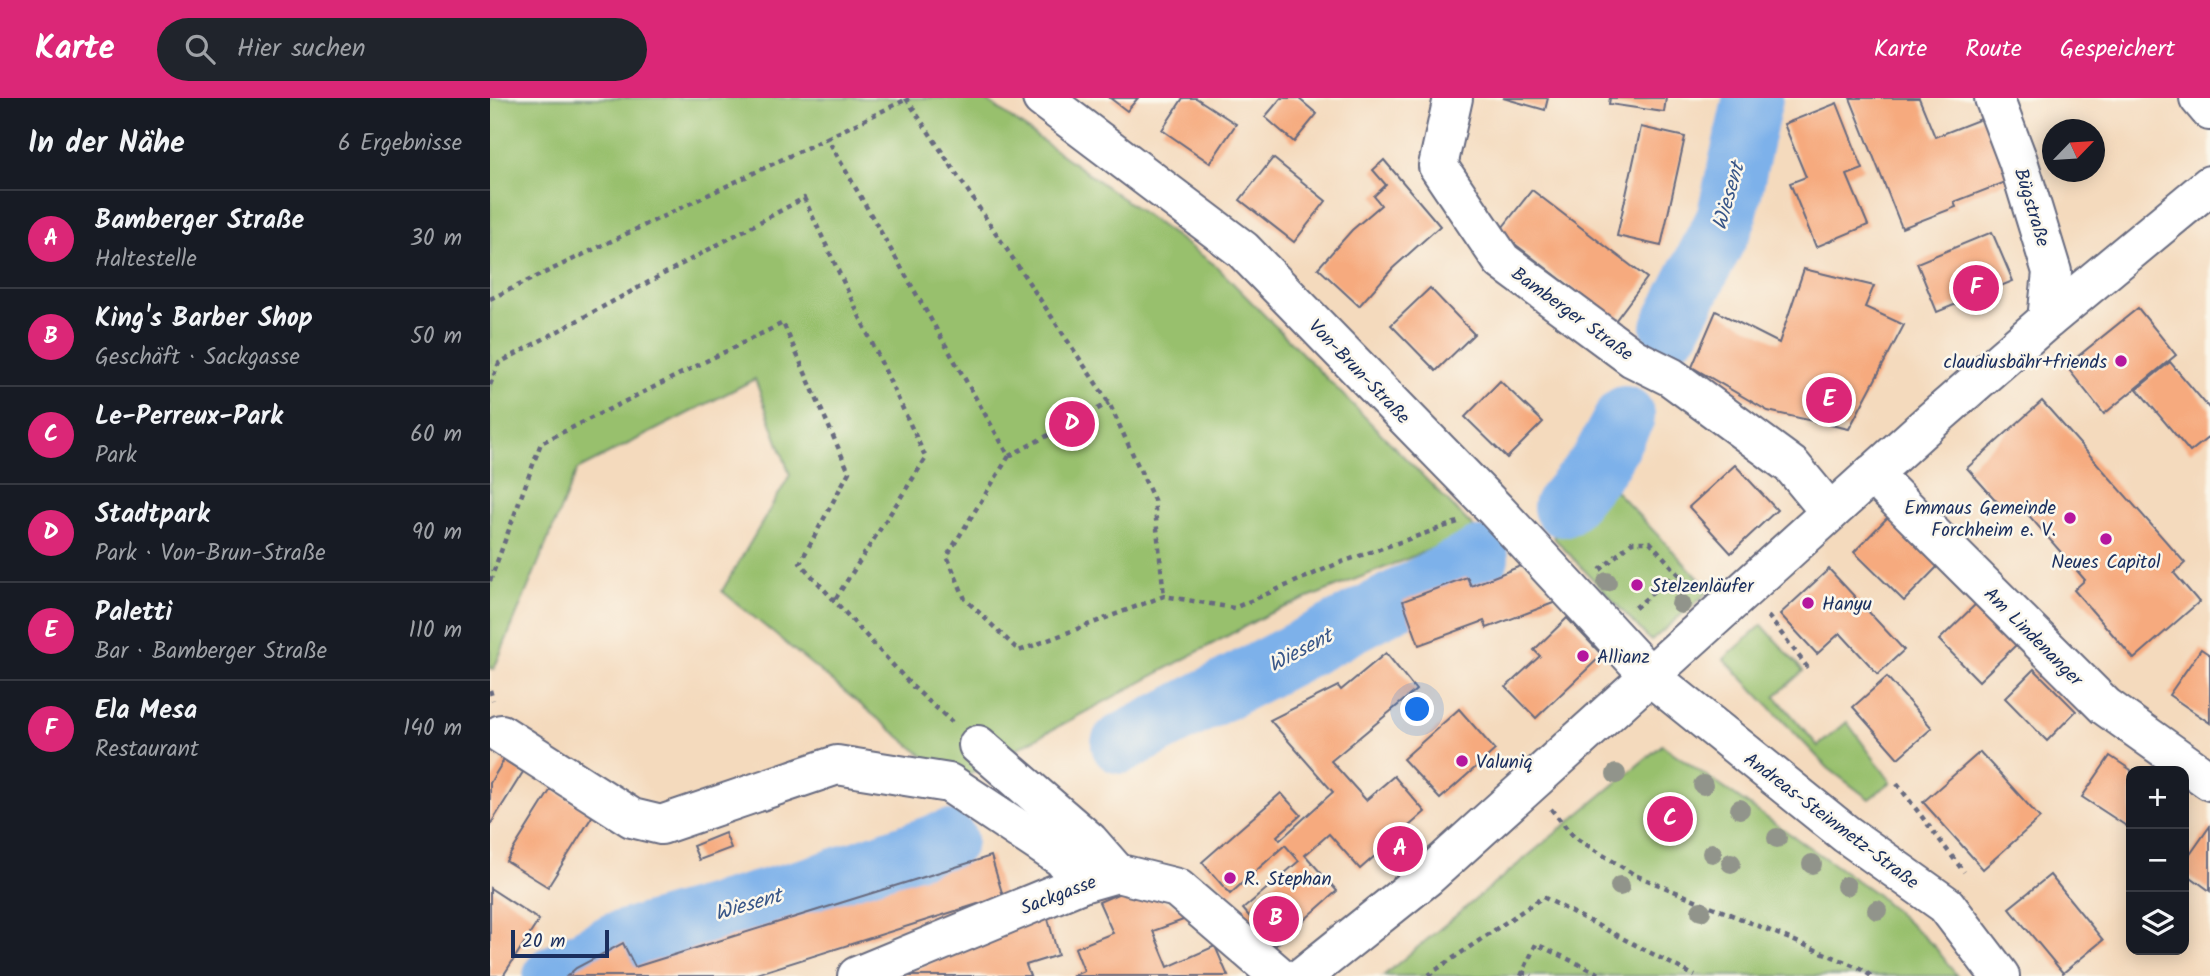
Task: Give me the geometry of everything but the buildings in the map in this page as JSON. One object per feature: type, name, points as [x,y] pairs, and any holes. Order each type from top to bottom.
[{"type":"street","name":"Von-Brun-Straße","points":[[1042,98],[1243,250],[1496,510],[1650,676]]},
{"type":"street","name":"Bamberger Straße","points":[[1453,98],[1438,166],[1502,261],[1633,358],[1671,377],[1792,466],[1830,512]]},
{"type":"street","name":"Bügstraße","points":[[1994,98],[2018,160],[2052,272],[2047,320]]},
{"type":"street","points":[[2199,98],[2210,111]]},
{"type":"street","points":[[1303,976],[1427,877],[1872,474],[2047,320],[2210,185]]},
{"type":"street","name":"Am Lindenanger","points":[[1872,474],[2105,706],[2210,781]]},
{"type":"street","name":"Andreas-Steinmetz-Straße","points":[[1650,676],[1846,834],[1946,905],[2000,976]]},
{"type":"street","points":[[501,734],[632,818],[661,825],[837,765],[949,783],[1087,871],[1089,841],[978,746]]},
{"type":"street","name":"Sackgasse","points":[[857,976],[1087,871],[1177,888],[1279,976]]},
{"type":"path","points":[[490,299],[906,99],[1109,403],[1154,500],[1164,596]]},
{"type":"path","points":[[827,138],[1009,456]]},
{"type":"path","points":[[490,385],[499,363],[804,198],[926,458],[834,601]]},
{"type":"path","points":[[490,581],[541,443],[783,323],[849,472],[800,563],[912,686],[978,746]]},
{"type":"path","points":[[1109,403],[1009,456],[947,556],[965,599],[1019,651],[1164,596],[1234,608],[1339,563],[1496,510]]},
{"type":"path","points":[[1574,594],[1632,542],[1650,541],[1716,615]]},
{"type":"path","points":[[1608,630],[1669,579],[1689,585]]},
{"type":"path","points":[[1745,587],[1808,668]]},
{"type":"path","points":[[1531,784],[1574,837],[1635,875],[1860,968],[1871,976]]},
{"type":"path","points":[[1897,785],[1968,877],[1946,905]]},
{"type":"path","points":[[1432,976],[1430,974],[1543,897],[1695,976]]},
{"type":"path","points":[[1532,976],[1522,974],[1536,944],[1604,976]]},
{"type":"green space","points":[[490,98],[983,98],[1215,265],[1477,531],[1268,614],[955,782],[722,591],[790,475],[755,379],[577,470],[494,669],[490,668]]},
{"type":"green space","points":[[1607,482],[1710,590],[1651,641],[1553,537]]},
{"type":"green space","points":[[1762,625],[1803,671],[1775,696],[1818,746],[1847,722],[1891,782],[1869,799],[1828,768],[1724,659]]},
{"type":"green space","points":[[1662,745],[1875,893],[1935,947],[1957,976],[1383,976]]},
{"type":"waterway","name":"Wiesent","points":[[1671,327],[1726,219],[1753,98]]},
{"type":"waterway","name":"Wiesent","points":[[1563,507],[1600,462],[1625,416]]},
{"type":"waterway","name":"Wiesent","points":[[1121,744],[1479,557]]},
{"type":"waterway","name":"Wiesent","points":[[553,976],[616,942],[819,884],[947,840]]},
{"type":"place","name":"Ela Mesa","points":[[1976,288]]},
{"type":"place","name":"claudiusbähr+friends","points":[[2121,361]]},
{"type":"place","name":"Paletti","points":[[1829,400]]},
{"type":"place","name":"Stadtpark","points":[[1072,424]]},
{"type":"place","name":"Emmaus Gemeinde Forchheim e. V.","points":[[2070,518]]},
{"type":"place","name":"Neues Capitol","points":[[2106,539]]},
{"type":"place","name":"Stelzenläufer","points":[[1637,585]]},
{"type":"place","name":"Hanyu","points":[[1808,603]]},
{"type":"place","name":"Allianz","points":[[1583,656]]},
{"type":"place","name":"Valuniq","points":[[1462,761]]},
{"type":"place","name":"Le-Perreux-Park","points":[[1670,819]]},
{"type":"place","name":"Bamberger Straße","points":[[1400,849]]},
{"type":"place","name":"R. Stephan","points":[[1230,878]]},
{"type":"place","name":"King's Barber Shop","points":[[1276,919]]}]
